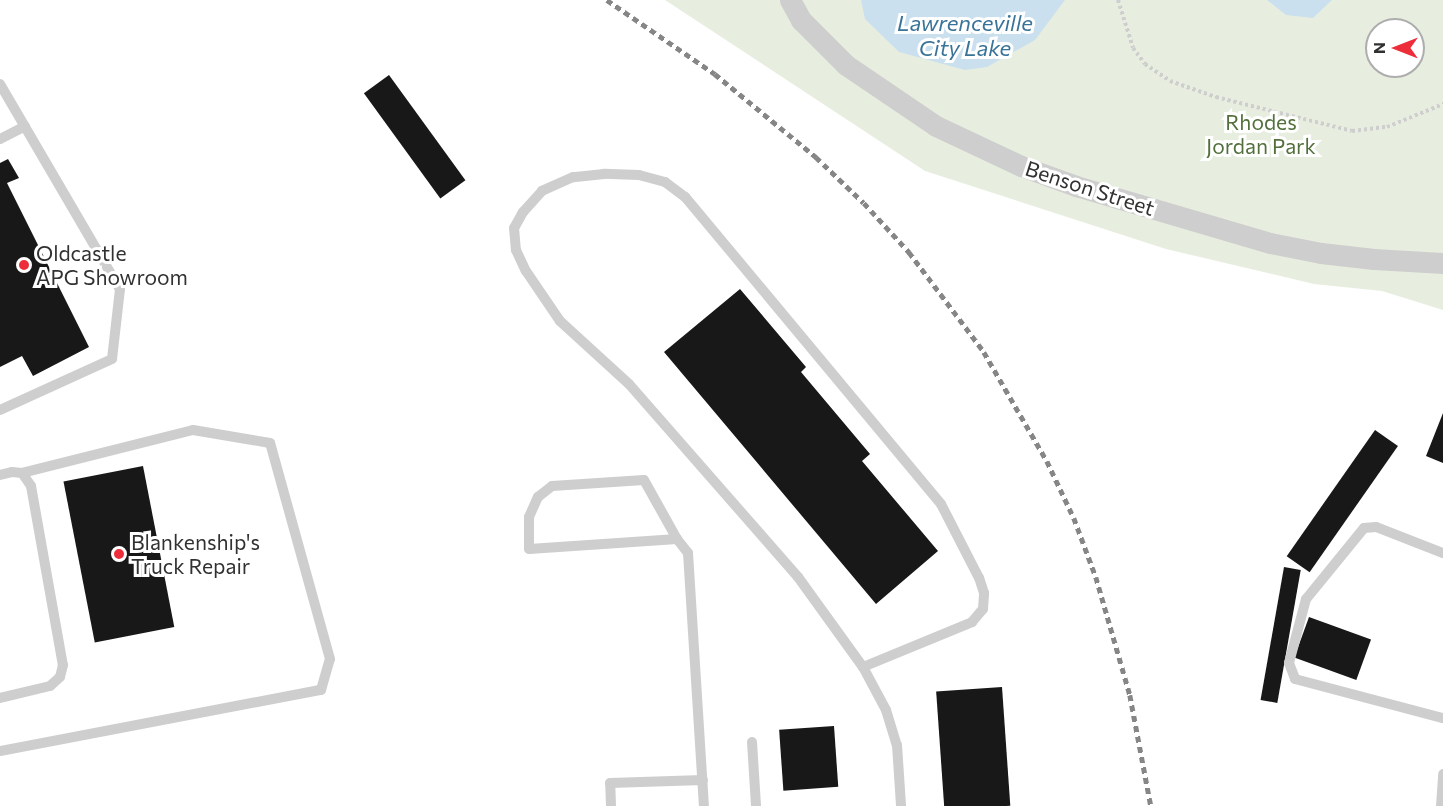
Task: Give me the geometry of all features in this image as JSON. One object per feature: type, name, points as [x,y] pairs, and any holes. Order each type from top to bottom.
[{"type":"street","name":"Benson Street","points":[[790,0],[801,20],[846,65],[936,126],[1021,166],[1076,186],[1270,243],[1353,257],[1443,263]]},
{"type":"lane","points":[[0,84],[120,289],[112,359],[0,410]]},
{"type":"lane","points":[[0,139],[25,126]]},
{"type":"lane","points":[[863,667],[972,622],[982,609],[984,593],[979,578],[941,504],[685,197],[664,182],[639,175],[604,174],[573,177],[542,191],[523,212],[514,228],[516,250],[526,271],[560,321],[629,384],[798,577],[863,667],[886,710],[897,745],[901,806]]},
{"type":"lane","points":[[0,475],[12,472],[22,473],[193,430],[270,443],[330,659],[321,690],[0,751]]},
{"type":"lane","points":[[0,698],[50,686],[60,677],[63,664],[31,486],[22,473]]},
{"type":"lane","points":[[677,539],[530,549],[529,517],[538,497],[552,486],[644,480],[677,539],[688,553],[704,806]]},
{"type":"lane","points":[[1443,553],[1376,527],[1364,528],[1306,599],[1289,663],[1295,679],[1443,718]]},
{"type":"lane","points":[[752,742],[756,806]]},
{"type":"lane","points":[[1441,806],[1443,774]]},
{"type":"lane","points":[[611,806],[610,783],[703,780]]},
{"type":"path","points":[[1118,0],[1133,48],[1145,64],[1170,81],[1216,97],[1352,131],[1387,127],[1443,104]]},
{"type":"green space","name":"Rhodes Jordan Park","points":[[665,0],[1443,0],[1443,310],[1382,291],[1314,284],[1166,249],[925,171]]},
{"type":"water","name":"Lawrenceville City Lake","points":[[861,0],[1065,0],[1035,40],[987,67],[965,70],[899,52],[865,19]]},
{"type":"water","points":[[1267,0],[1332,0],[1313,18],[1286,15]]},
{"type":"building","points":[[389,75],[465,180],[440,198],[364,93]]},
{"type":"building","name":"Oldcastle APG Showroom","points":[[8,159],[19,178],[7,183],[89,347],[33,376],[22,356],[0,367],[0,163]]},
{"type":"building","points":[[740,289],[806,367],[801,372],[870,454],[862,461],[938,551],[876,604],[664,352]]},
{"type":"building","points":[[1443,413],[1443,463],[1426,456]]},
{"type":"building","points":[[1375,430],[1398,446],[1310,572],[1287,556]]},
{"type":"building","name":"Blankenship's Truck Repair","points":[[143,466],[174,627],[95,642],[63,481]]},
{"type":"building","points":[[1284,567],[1301,570],[1277,703],[1261,700]]},
{"type":"building","points":[[1309,617],[1371,640],[1356,680],[1294,657]]},
{"type":"building","points":[[1002,687],[1010,806],[944,806],[936,692]]},
{"type":"building","points":[[834,726],[838,787],[783,791],[779,730]]},
{"type":"railway","points":[[607,0],[715,74],[816,157],[864,203],[909,252],[984,352],[1047,461],[1074,518],[1096,577],[1130,695],[1151,806]]},
{"type":"place","name":"Oldcastle APG Showroom","points":[[24,265]]},
{"type":"place","name":"Blankenship's Truck Repair","points":[[119,554]]}]
